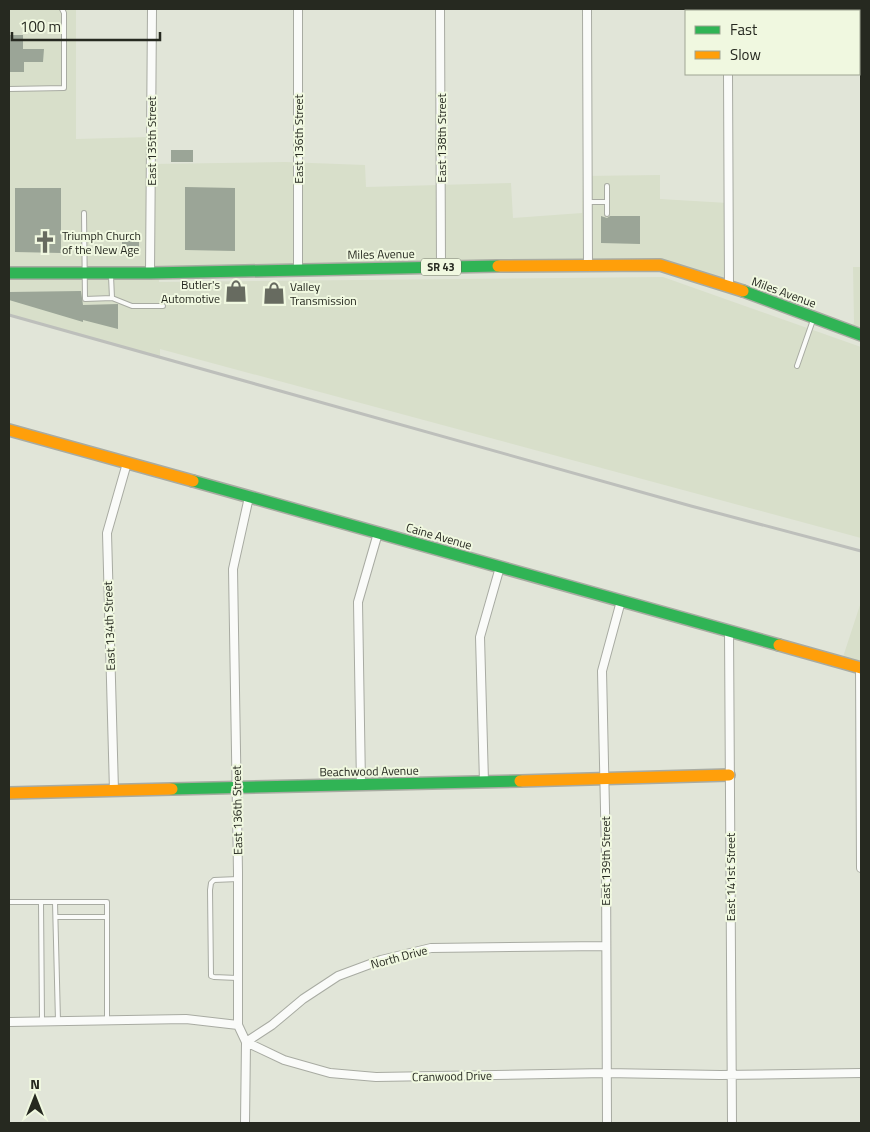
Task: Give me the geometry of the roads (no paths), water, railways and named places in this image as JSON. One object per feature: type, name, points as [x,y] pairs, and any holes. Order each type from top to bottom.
[{"type":"street","name":"East 135th Street","points":[[150,272],[152,9]]},
{"type":"street","name":"East 136th Street","points":[[298,9],[298,270]]},
{"type":"street","name":"East 138th Street","points":[[440,9],[441,267]]},
{"type":"street","points":[[586,9],[588,267]]},
{"type":"street","points":[[728,75],[729,286]]},
{"type":"street","name":"Miles Avenue","points":[[9,272],[150,272],[660,265],[729,286],[861,335]]},
{"type":"street","name":"Caine Avenue","points":[[9,430],[861,668]]},
{"type":"street","name":"East 134th Street","points":[[114,791],[107,532],[127,463]]},
{"type":"street","name":"East 136th Street","points":[[245,1123],[246,1042],[238,1026],[237,787],[233,569],[249,497]]},
{"type":"street","points":[[362,785],[358,602],[378,533]]},
{"type":"street","points":[[484,782],[480,637],[500,567]]},
{"type":"street","name":"East 139th Street","points":[[607,1123],[602,671],[621,601]]},
{"type":"street","name":"East 141st Street","points":[[729,631],[732,1123]]},
{"type":"street","points":[[861,668],[861,868]]},
{"type":"street","name":"Beachwood Avenue","points":[[9,793],[604,780],[730,775]]},
{"type":"street","name":"North Drive","points":[[246,1042],[272,1025],[303,998],[338,976],[381,960],[431,948],[606,946]]},
{"type":"street","points":[[9,1022],[186,1019],[238,1026]]},
{"type":"street","name":"Cranwood Drive","points":[[246,1042],[284,1060],[330,1073],[367,1077],[606,1073],[731,1075],[861,1073]]},
{"type":"lane","points":[[9,88],[64,88],[64,13],[62,9]]},
{"type":"lane","points":[[607,186],[607,214]]},
{"type":"lane","points":[[588,202],[607,202]]},
{"type":"lane","points":[[84,213],[85,299],[112,298],[132,306],[163,306]]},
{"type":"lane","points":[[110,272],[112,298]]},
{"type":"lane","points":[[797,366],[814,318]]},
{"type":"lane","points":[[237,978],[214,978],[211,976],[210,899],[211,883],[214,880],[238,879]]},
{"type":"lane","points":[[9,902],[107,902],[107,1020]]},
{"type":"lane","points":[[41,902],[42,1021]]},
{"type":"lane","points":[[55,902],[58,1021]]},
{"type":"lane","points":[[56,917],[107,917]]},
{"type":"railway","points":[[9,315],[691,506],[861,551]]},
{"type":"place","name":"Triumph Church of the New Age","points":[[45,242]]},
{"type":"place","name":"Butler's Automotive","points":[[236,291]]},
{"type":"place","name":"Valley Transmission","points":[[274,293]]}]
